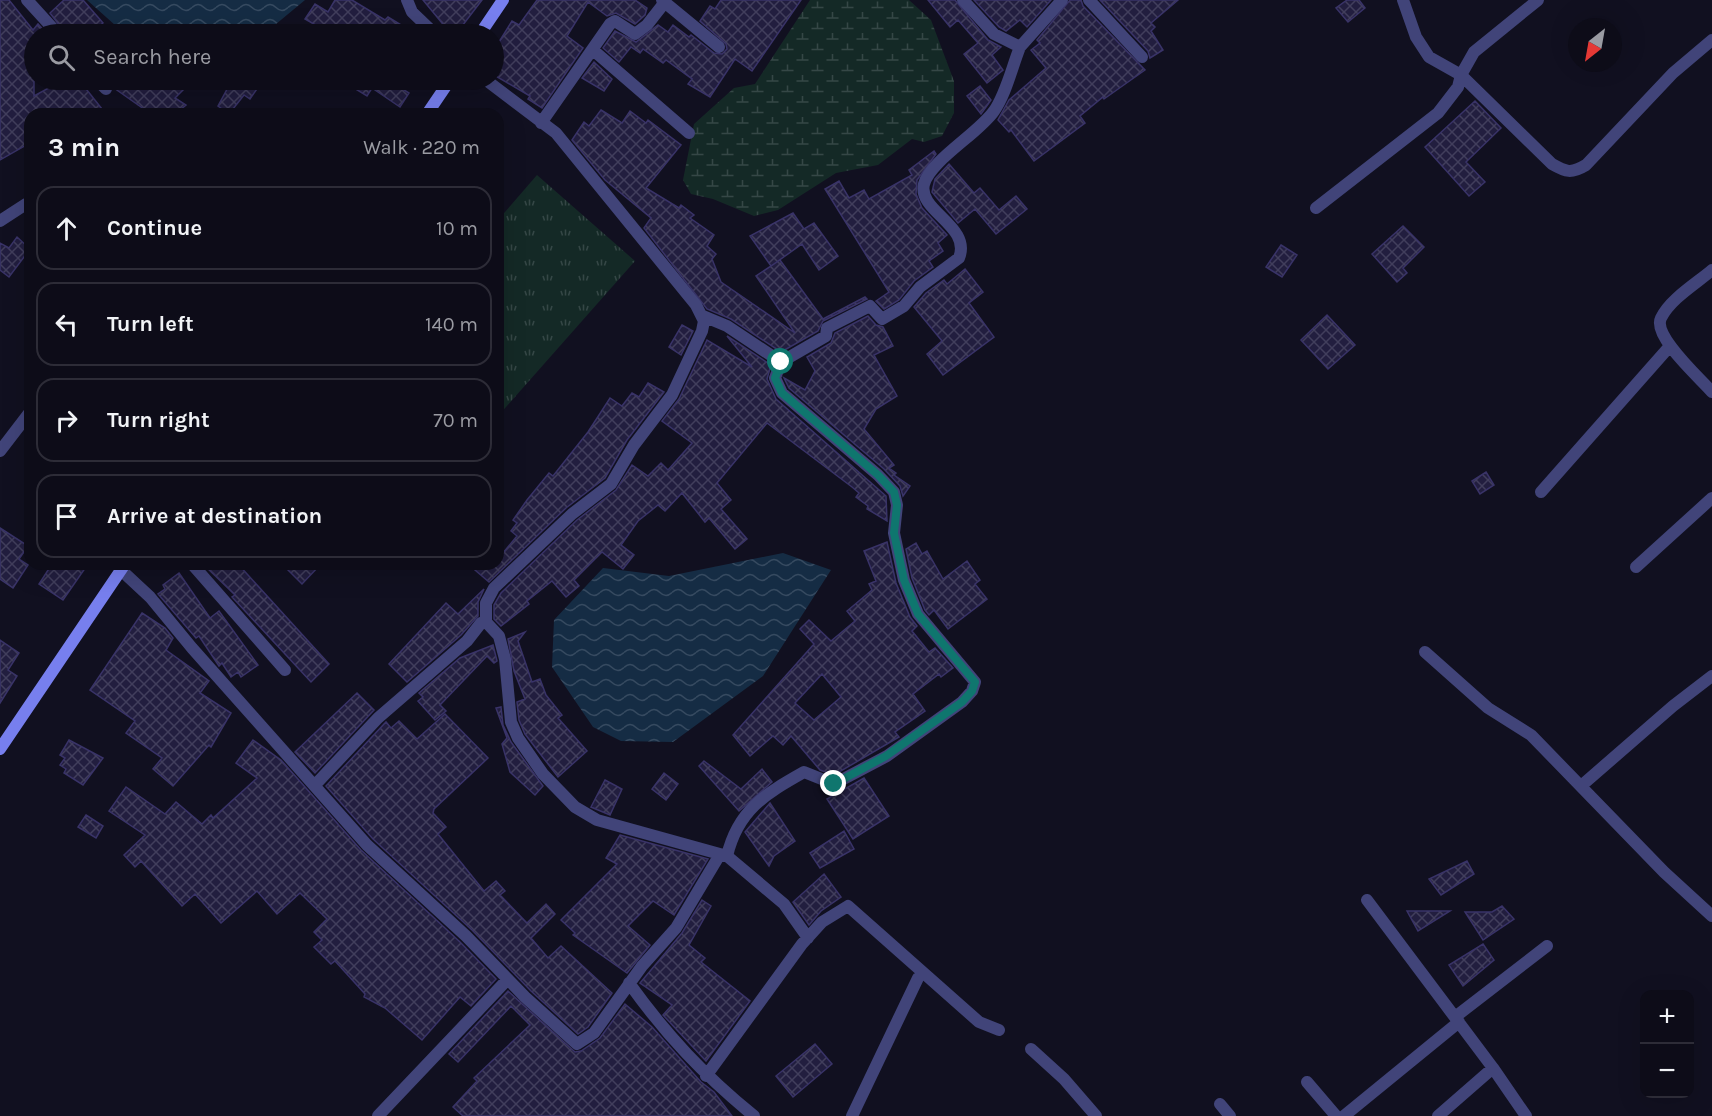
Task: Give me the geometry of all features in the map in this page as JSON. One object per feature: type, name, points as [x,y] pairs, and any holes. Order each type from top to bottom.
[{"type":"main road","points":[[487,24],[503,0]]},
{"type":"main road","points":[[431,108],[443,90]]},
{"type":"main road","points":[[0,748],[121,570]]},
{"type":"street","points":[[27,0],[49,24]]},
{"type":"street","points":[[407,0],[412,12],[425,24]]},
{"type":"street","points":[[963,0],[994,34],[1020,47]]},
{"type":"street","points":[[728,856],[732,834],[743,817],[774,789],[804,772],[834,784],[886,756],[962,702],[972,691],[975,682],[918,614],[904,580],[894,533],[897,505],[894,492],[878,475],[782,393],[775,378],[781,362],[826,336],[827,328],[870,306],[882,319],[904,306],[920,287],[959,258],[961,242],[924,196],[924,186],[934,169],[994,111],[1020,47],[1062,0]]},
{"type":"street","points":[[1089,0],[1142,57]]},
{"type":"street","points":[[1403,0],[1422,49],[1429,57],[1461,75],[1552,164],[1567,173],[1574,172],[1598,153],[1673,73],[1712,40]]},
{"type":"street","points":[[1316,208],[1438,113],[1458,87],[1461,75],[1481,45],[1538,0]]},
{"type":"street","points":[[541,123],[610,24],[615,21],[635,34],[647,25],[663,1],[720,47]]},
{"type":"street","points":[[593,50],[689,133]]},
{"type":"street","points":[[499,90],[556,133],[702,316],[727,326],[781,362]]},
{"type":"street","points":[[0,221],[24,205]]},
{"type":"street","points":[[1712,270],[1667,309],[1659,319],[1659,329],[1670,346],[1712,392]]},
{"type":"street","points":[[702,316],[702,331],[672,395],[634,445],[611,484],[572,514],[494,588],[486,603],[486,622],[500,636],[506,659],[511,722],[518,738],[543,774],[575,807],[597,820],[728,856],[784,904],[808,938]]},
{"type":"street","points":[[1541,492],[1670,346]]},
{"type":"street","points":[[0,451],[24,420]]},
{"type":"street","points":[[1636,567],[1712,498]]},
{"type":"street","points":[[126,570],[367,845],[466,936],[577,1044],[594,1033],[629,983],[675,928],[719,856],[728,856]]},
{"type":"street","points":[[197,570],[285,670]]},
{"type":"street","points":[[315,785],[378,718],[467,641],[481,623],[486,622]]},
{"type":"street","points":[[1425,652],[1488,708],[1531,735],[1664,872],[1712,915]]},
{"type":"street","points":[[1581,786],[1712,676]]},
{"type":"street","points":[[1367,900],[1494,1068],[1526,1116]]},
{"type":"street","points":[[706,1076],[808,938],[822,922],[848,906],[980,1022],[999,1030]]},
{"type":"street","points":[[1344,1116],[1457,1019],[1547,946]]},
{"type":"street","points":[[852,1116],[918,978]]},
{"type":"street","points":[[378,1116],[508,979]]},
{"type":"street","points":[[629,983],[656,1020],[706,1076],[754,1116]]},
{"type":"street","points":[[1031,1049],[1064,1078],[1096,1116]]},
{"type":"street","points":[[1438,1116],[1494,1068]]},
{"type":"street","points":[[1307,1082],[1336,1116]]},
{"type":"street","points":[[1220,1104],[1230,1116]]},
{"type":"green space","points":[[810,0],[909,0],[931,20],[954,81],[954,113],[942,136],[924,142],[912,139],[878,165],[836,173],[778,210],[754,216],[713,199],[691,194],[683,180],[694,124],[734,88],[755,84]]},
{"type":"green space","points":[[537,175],[635,261],[504,409],[504,213]]},
{"type":"water","points":[[87,0],[305,0],[276,24],[114,24]]},
{"type":"water","points":[[783,553],[831,570],[763,676],[673,742],[621,741],[593,727],[552,667],[554,620],[603,568],[669,576]]},
{"type":"building","points":[[0,0],[9,0],[28,24],[24,24],[24,90],[34,90],[34,96],[45,90],[87,90],[101,108],[24,108],[24,146],[0,160]]},
{"type":"building","points":[[64,0],[83,0],[103,23],[58,24],[50,13]]},
{"type":"building","points":[[335,0],[352,0],[385,20],[388,17],[400,24],[314,24],[305,19],[315,4],[328,12]]},
{"type":"building","points":[[423,0],[482,0],[464,24],[443,24]]},
{"type":"building","points":[[537,0],[635,0],[647,8],[645,15],[635,24],[616,13],[607,16],[588,2],[567,36],[583,48],[542,108],[528,99],[530,96],[504,81],[504,34],[512,21],[519,25]]},
{"type":"building","points":[[721,0],[801,0],[752,71],[735,59],[710,97],[688,84],[692,79],[666,60],[663,63],[643,49],[640,53],[631,47],[619,62],[603,48],[615,31],[636,42],[658,25],[668,32],[673,25],[689,37],[691,35],[714,53],[722,54],[727,49],[726,44],[700,21],[710,6],[715,9]]},
{"type":"building","points":[[928,0],[955,0],[988,40],[1001,47],[992,55],[1003,70],[987,83],[964,54],[978,43],[958,20],[950,27]]},
{"type":"building","points":[[974,0],[1051,0],[1027,27],[1020,20],[1006,31],[999,27]]},
{"type":"building","points":[[1070,0],[1081,0],[1083,6],[1145,70],[1104,99],[1103,97],[1080,116],[1085,123],[1034,161],[1011,130],[1009,132],[998,120],[1009,100],[1046,68],[1031,50],[1040,43],[1037,40]]},
{"type":"building","points":[[1100,0],[1178,0],[1151,23],[1155,27],[1151,31],[1163,50],[1150,58],[1148,51]]},
{"type":"building","points":[[1347,0],[1359,0],[1365,8],[1348,22],[1336,8]]},
{"type":"building","points":[[594,62],[612,79],[604,91],[582,78]]},
{"type":"building","points":[[980,86],[991,100],[981,114],[967,96]]},
{"type":"building","points":[[117,90],[183,90],[175,98],[186,105],[182,108],[142,108]]},
{"type":"building","points":[[227,90],[256,90],[250,99],[244,95],[234,108],[218,106]]},
{"type":"building","points":[[357,90],[371,90],[367,96]]},
{"type":"building","points":[[375,90],[404,90],[409,93],[400,107]]},
{"type":"building","points":[[1475,101],[1501,128],[1466,162],[1485,182],[1469,196],[1425,147]]},
{"type":"building","points":[[601,110],[622,123],[630,111],[646,123],[648,120],[681,145],[646,188],[679,208],[681,205],[694,215],[690,218],[714,235],[707,246],[716,254],[712,259],[721,282],[795,333],[756,276],[780,260],[823,319],[865,297],[867,299],[823,321],[818,331],[781,352],[731,319],[707,309],[644,228],[651,218],[605,180],[572,140],[584,122],[589,126]]},
{"type":"building","points":[[934,151],[936,154],[917,180],[916,194],[922,208],[947,235],[938,243],[943,251],[929,261],[933,267],[914,281],[899,300],[884,309],[876,301],[889,292],[825,189],[839,181],[849,198],[864,190],[869,199],[912,175],[909,170]]},
{"type":"building","points":[[949,164],[974,193],[980,188],[999,210],[1016,196],[1027,209],[996,234],[975,209],[958,223],[932,192],[935,179]]},
{"type":"building","points":[[793,213],[804,229],[814,223],[838,256],[819,270],[802,244],[771,266],[750,236]]},
{"type":"building","points":[[1403,226],[1424,247],[1403,268],[1407,273],[1397,282],[1372,254]]},
{"type":"building","points":[[17,237],[24,243],[24,257],[9,277],[0,270],[0,243],[9,248]]},
{"type":"building","points":[[1281,245],[1297,255],[1282,277],[1266,267]]},
{"type":"building","points":[[965,269],[983,292],[969,303],[994,337],[943,375],[927,354],[942,341],[914,307],[926,293],[944,280],[947,284]]},
{"type":"building","points":[[1327,315],[1355,345],[1328,369],[1301,340]]},
{"type":"building","points":[[868,316],[876,325],[883,327],[893,346],[874,355],[897,396],[876,409],[864,429],[894,465],[889,468],[896,473],[894,475],[910,486],[903,496],[900,486],[884,469],[789,388],[784,378],[805,390],[815,371],[807,357],[831,343],[835,333]]},
{"type":"building","points":[[682,325],[693,331],[681,355],[669,347]]},
{"type":"building","points":[[727,336],[771,365],[767,379],[776,399],[886,496],[887,521],[867,509],[868,506],[856,497],[859,493],[852,487],[767,423],[717,483],[731,500],[721,509],[747,539],[735,549],[709,518],[705,522],[682,493],[665,511],[658,505],[638,521],[621,545],[634,555],[623,569],[602,552],[574,580],[579,586],[566,597],[552,581],[527,601],[529,604],[501,626],[494,619],[494,605],[501,593],[577,520],[616,490],[632,465],[648,476],[661,463],[668,470],[692,443],[662,421],[679,399],[707,340],[752,367]]},
{"type":"building","points":[[648,383],[664,392],[627,440],[605,478],[566,508],[504,568],[504,552],[517,536],[511,531],[517,523],[513,520],[527,500],[549,473],[553,476],[588,432],[610,398],[622,406],[632,393],[639,397]]},
{"type":"building","points":[[1486,472],[1494,485],[1480,494],[1472,481]]},
{"type":"building","points":[[0,528],[24,543],[24,552],[19,559],[24,562],[25,570],[13,588],[0,579]]},
{"type":"building","points":[[887,542],[896,583],[910,617],[917,626],[912,631],[929,652],[935,648],[953,668],[941,677],[939,674],[913,694],[925,711],[895,732],[899,737],[834,775],[820,770],[791,736],[783,745],[773,736],[750,756],[733,735],[814,644],[800,629],[809,620],[831,641],[855,621],[847,611],[872,590],[869,584],[876,581],[864,551]],"holes":[[[822,674],[841,697],[814,720],[795,703]]]},
{"type":"building","points":[[916,543],[922,554],[927,551],[943,579],[967,561],[980,580],[975,584],[987,599],[948,629],[934,610],[929,615],[925,610],[912,578],[906,549]]},
{"type":"building","points":[[48,570],[84,570],[63,600],[39,584]]},
{"type":"building","points":[[209,570],[243,570],[329,664],[311,682],[232,597],[235,595]]},
{"type":"building","points":[[288,570],[315,570],[302,584]]},
{"type":"building","points":[[475,570],[501,570],[489,582]]},
{"type":"building","points":[[179,573],[210,618],[219,611],[258,665],[241,677],[238,672],[231,677],[222,663],[219,666],[199,636],[196,638],[158,594],[165,589],[163,585]]},
{"type":"building","points":[[484,589],[478,602],[478,616],[461,635],[407,682],[389,664],[446,603],[458,614]]},
{"type":"building","points":[[142,613],[165,628],[173,638],[166,650],[209,681],[200,693],[231,713],[211,747],[209,745],[173,786],[153,769],[162,758],[126,733],[135,721],[90,690]]},
{"type":"building","points":[[525,632],[518,641],[532,682],[540,679],[546,695],[562,715],[558,718],[587,751],[558,777],[525,734],[519,720],[517,702],[525,699],[514,671],[508,639]]},
{"type":"building","points":[[0,640],[19,653],[8,670],[17,676],[0,703]]},
{"type":"building","points":[[493,645],[497,661],[494,663],[487,656],[440,705],[446,711],[435,720],[418,701],[423,697],[419,693],[460,658]]},
{"type":"building","points":[[357,693],[374,710],[315,773],[295,752]]},
{"type":"building","points":[[501,707],[503,725],[511,742],[543,786],[535,795],[510,772],[502,744],[507,738],[496,708]]},
{"type":"building","points":[[445,714],[488,758],[434,809],[433,813],[446,827],[438,834],[484,891],[496,881],[505,891],[500,895],[527,923],[546,904],[555,914],[531,938],[548,958],[561,946],[612,993],[588,1027],[578,1034],[531,991],[472,930],[373,839],[326,786],[386,722],[391,728],[399,721],[417,739]]},
{"type":"building","points":[[69,740],[103,758],[83,785],[64,773],[66,769],[60,765],[65,758],[60,755]]},
{"type":"building","points":[[253,740],[281,760],[361,850],[460,942],[496,979],[471,1006],[460,997],[422,1040],[385,1008],[364,997],[365,994],[335,961],[331,964],[314,947],[322,940],[314,932],[327,919],[300,893],[277,914],[257,891],[221,923],[195,894],[182,906],[141,861],[135,867],[124,855],[145,835],[109,811],[126,787],[165,814],[176,802],[202,824],[211,815],[213,818],[257,778],[236,763]]},
{"type":"building","points":[[704,761],[741,789],[762,769],[772,782],[739,811],[699,766]]},
{"type":"building","points":[[664,773],[678,784],[666,800],[652,789]]},
{"type":"building","points":[[864,778],[889,816],[853,839],[827,799]]},
{"type":"building","points":[[605,780],[622,789],[610,815],[591,807]]},
{"type":"building","points":[[770,803],[795,841],[774,856],[769,866],[745,832]]},
{"type":"building","points":[[86,815],[103,826],[96,838],[78,827]]},
{"type":"building","points":[[844,831],[854,849],[820,868],[810,853]]},
{"type":"building","points":[[620,835],[708,859],[674,915],[653,901],[628,926],[650,945],[627,973],[573,935],[575,933],[561,920],[617,864],[606,858]]},
{"type":"building","points":[[1467,861],[1474,874],[1441,895],[1429,879]]},
{"type":"building","points":[[824,874],[841,897],[821,911],[809,925],[793,902]]},
{"type":"building","points":[[702,900],[711,906],[689,945],[705,958],[701,962],[750,1001],[706,1061],[663,1015],[672,1005],[640,983],[682,933]]},
{"type":"building","points":[[1502,906],[1514,919],[1483,940],[1465,912],[1492,912]]},
{"type":"building","points":[[1407,911],[1450,911],[1418,931]]},
{"type":"building","points":[[1483,944],[1494,960],[1463,986],[1449,965]]},
{"type":"building","points":[[508,991],[575,1052],[581,1051],[600,1038],[625,1004],[652,1027],[701,1082],[714,1092],[732,1116],[463,1116],[453,1107],[477,1081],[474,1078],[530,1025],[511,1006],[458,1062],[449,1054]]},
{"type":"building","points":[[815,1044],[832,1064],[793,1097],[776,1076]]},
{"type":"route","points":[[781,362],[775,378],[782,393],[878,475],[894,492],[897,505],[894,533],[904,580],[918,614],[975,682],[972,691],[962,702],[886,756],[834,784]]}]
